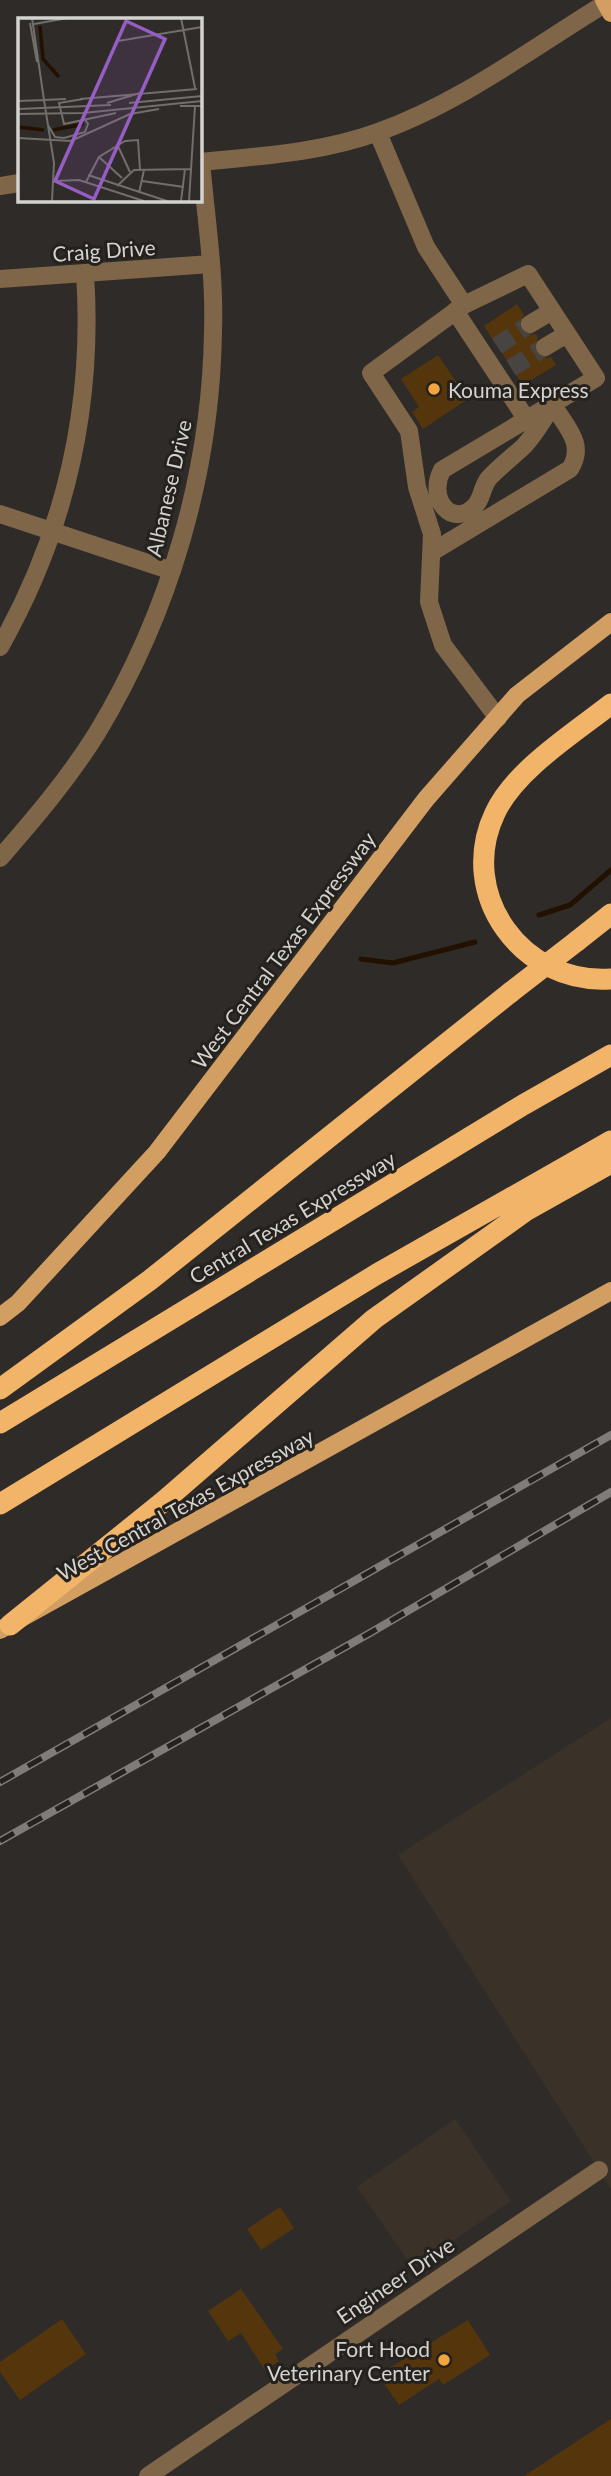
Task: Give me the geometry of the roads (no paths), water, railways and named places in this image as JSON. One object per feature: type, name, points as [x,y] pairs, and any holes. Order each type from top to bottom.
[{"type":"highway","points":[[611,704],[508,790],[495,812],[487,834],[484,878],[501,926],[533,959],[571,977],[611,979]]},
{"type":"highway","points":[[0,1389],[150,1280],[611,914]]},
{"type":"highway","name":"Central Texas Expressway","points":[[0,1423],[523,1105],[611,1055]]},
{"type":"highway","points":[[0,1504],[377,1274],[611,1141]]},
{"type":"highway","points":[[5,1628],[164,1502],[374,1319],[527,1210],[611,1163]]},
{"type":"main road","name":"West Central Texas Expressway","points":[[0,1317],[18,1303],[158,1152],[426,799],[517,695],[611,622]]},
{"type":"main road","name":"West Central Texas Expressway","points":[[5,1628],[611,1291]]},
{"type":"street","points":[[201,162],[308,151],[378,133],[443,105],[607,5]]},
{"type":"street","points":[[378,133],[426,247],[460,308],[505,372],[527,420]]},
{"type":"street","name":"Albanese Drive","points":[[0,858],[6,840],[68,776],[97,733],[144,643],[172,571],[194,494],[207,423],[214,329],[211,264],[201,171]]},
{"type":"street","points":[[0,186],[18,183]]},
{"type":"street","name":"Craig Drive","points":[[0,279],[211,264]]},
{"type":"street","points":[[0,647],[55,532],[71,466],[84,387],[88,315],[85,274]]},
{"type":"street","points":[[498,718],[443,645],[429,602],[432,534],[417,486],[409,431],[371,373],[460,308],[528,274],[596,378],[442,470],[435,490],[444,509],[465,512],[475,506],[487,480],[526,444],[553,405]]},
{"type":"street","points":[[530,324],[552,311]]},
{"type":"street","points":[[545,347],[567,334]]},
{"type":"street","points":[[432,552],[570,469],[578,447],[553,405]]},
{"type":"street","points":[[0,514],[172,571]]},
{"type":"street","name":"Engineer Drive","points":[[148,2476],[599,2170]]},
{"type":"waterway","points":[[539,915],[570,905],[611,870]]},
{"type":"waterway","points":[[361,959],[393,963],[475,942]]},
{"type":"tunnel","points":[[497,346],[530,324]]},
{"type":"tunnel","points":[[511,368],[545,347]]},
{"type":"railway","points":[[0,1782],[611,1435]]},
{"type":"railway","points":[[0,1841],[370,1633],[611,1492]]},
{"type":"place","name":"Kouma Express","points":[[434,389]]},
{"type":"place","name":"Fort Hood Veterinary Center","points":[[444,2360]]}]
